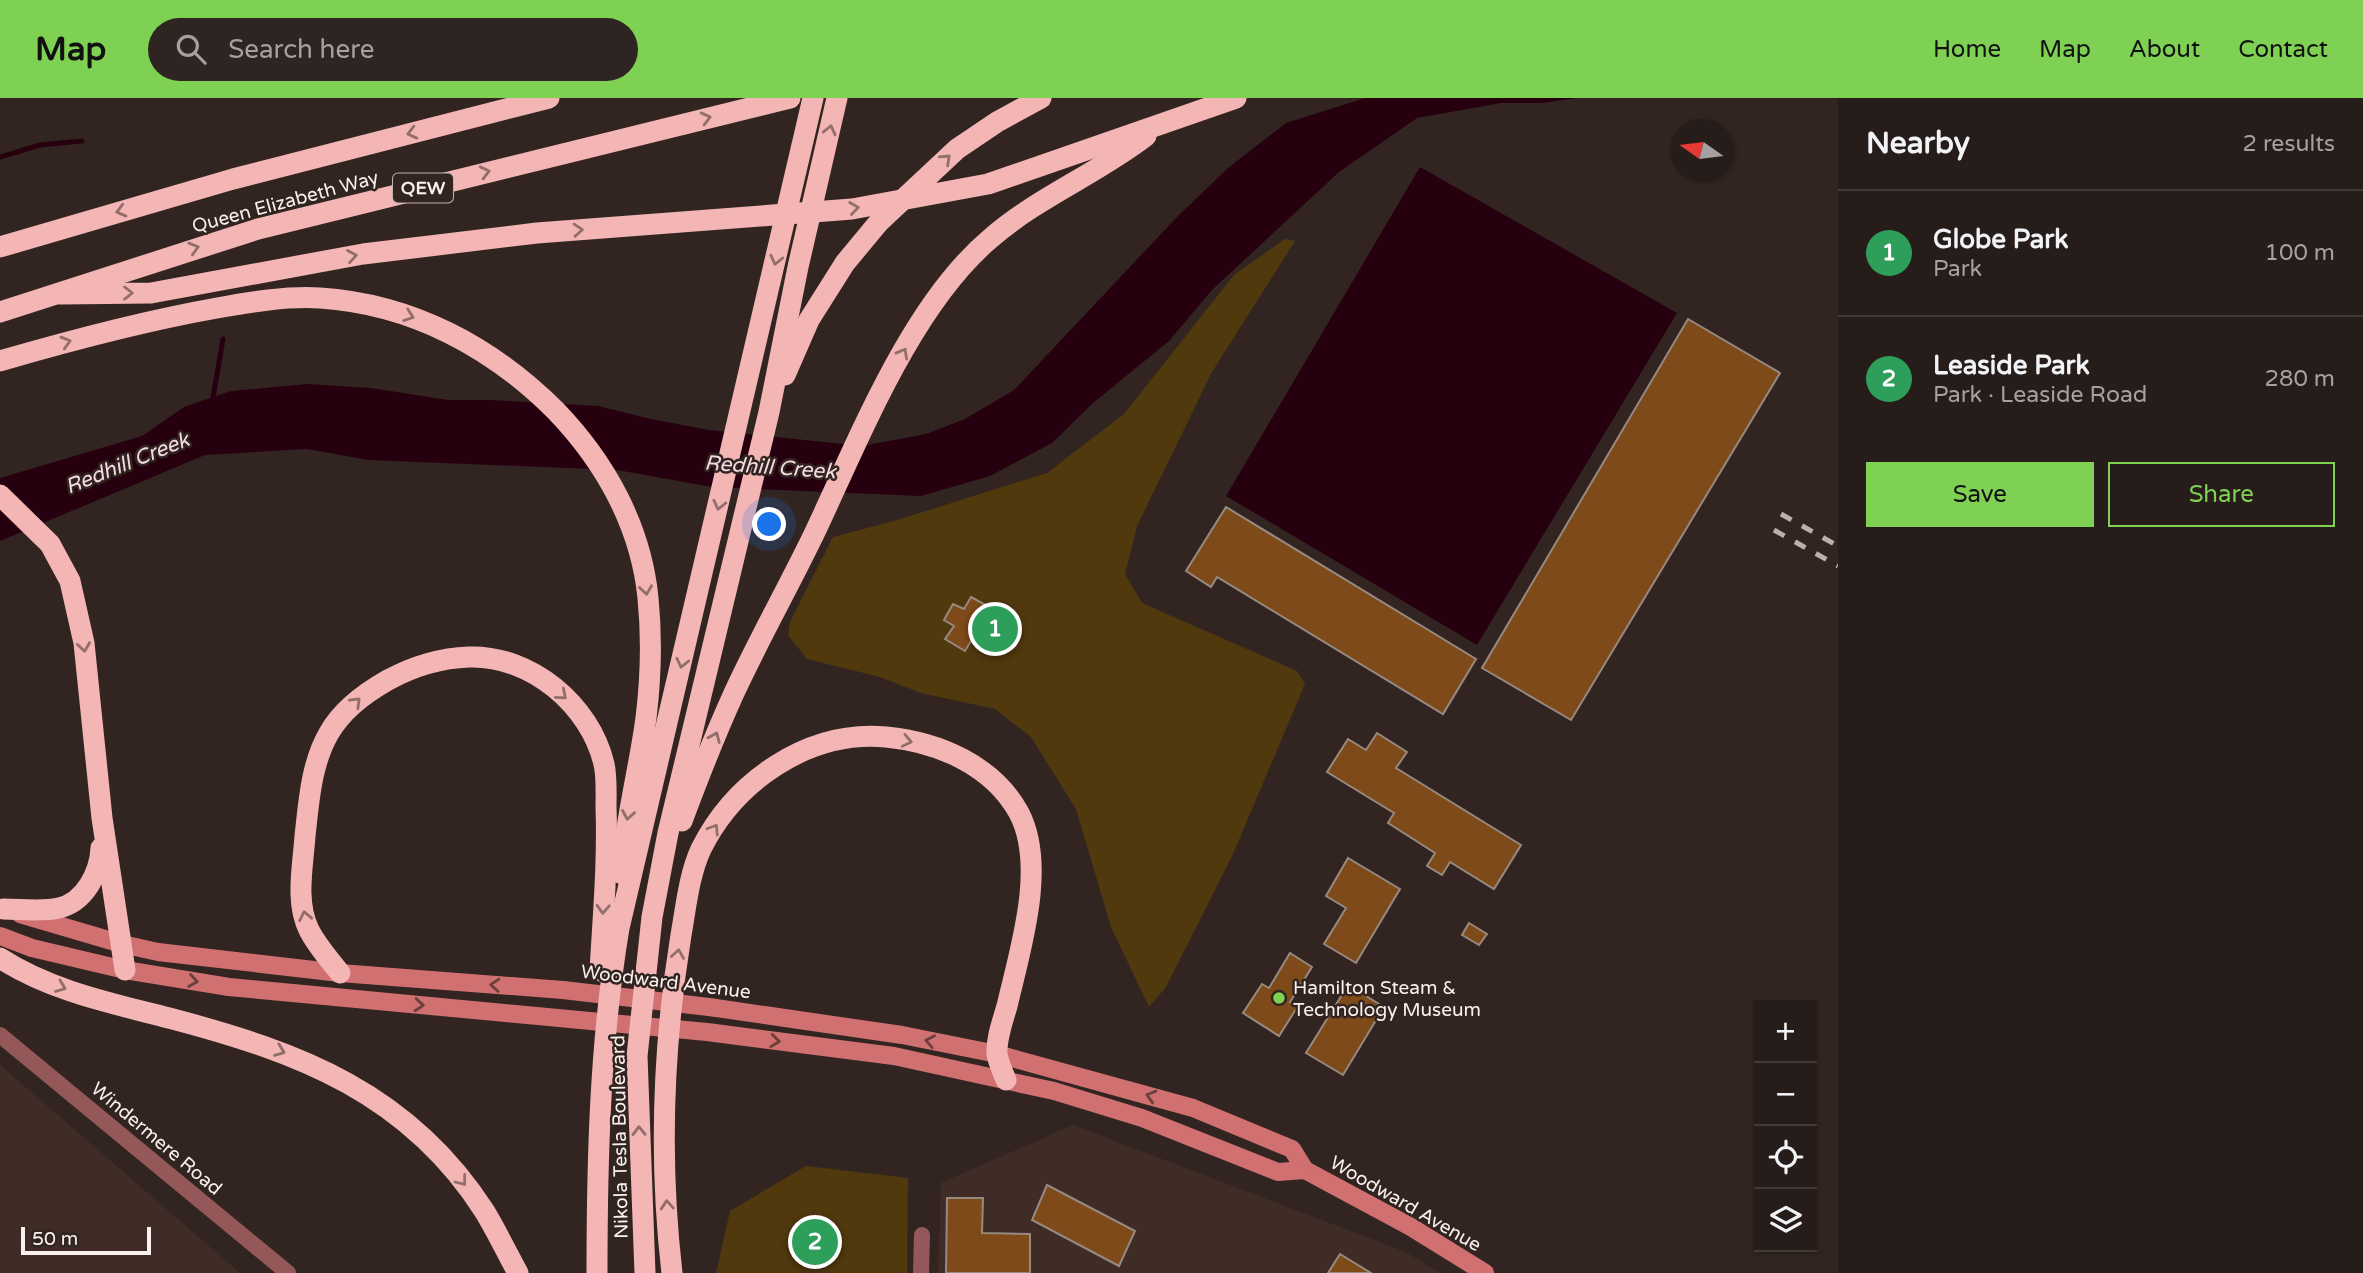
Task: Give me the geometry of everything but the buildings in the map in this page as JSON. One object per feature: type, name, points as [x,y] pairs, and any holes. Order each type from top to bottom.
[{"type":"highway","name":"Queen Elizabeth Way","points":[[0,247],[233,179],[549,98]]},
{"type":"highway","name":"Queen Elizabeth Way","points":[[0,312],[258,229],[790,98]]},
{"type":"highway","points":[[619,928],[813,98]]},
{"type":"highway","points":[[652,917],[668,833],[769,412],[798,267],[837,98]]},
{"type":"highway","points":[[769,412],[809,320],[845,263],[879,222],[957,149],[997,122],[1041,98]]},
{"type":"highway","points":[[60,293],[151,293],[363,254],[537,233],[852,209],[988,184],[1236,98]]},
{"type":"highway","points":[[652,917],[683,820],[735,691],[901,356],[949,280],[990,238],[1040,201],[1115,160],[1162,125]]},
{"type":"highway","points":[[0,360],[98,333],[194,312],[249,303],[317,298],[359,302],[405,314],[462,338],[497,359],[533,388],[575,431],[615,488],[642,559],[648,596],[652,657],[646,719],[623,842],[619,928]]},
{"type":"highway","points":[[0,495],[50,544],[70,581],[84,643],[102,818],[125,970]]},
{"type":"highway","points":[[340,973],[318,946],[307,927],[300,891],[309,795],[317,762],[329,732],[365,692],[405,671],[437,662],[470,657],[508,663],[549,684],[578,709],[594,737],[605,766],[607,841],[592,1102],[597,1205]]},
{"type":"highway","points":[[672,1273],[663,1128],[675,972],[688,892],[700,851],[720,819],[744,790],[772,766],[800,752],[833,742],[872,736],[900,738],[963,759],[982,770],[1011,800],[1020,815],[1031,856],[1028,904],[997,1054],[1006,1080]]},
{"type":"highway","points":[[2,909],[62,908],[74,901],[95,876],[100,859],[102,818]]},
{"type":"highway","name":"Nikola Tesla Boulevard","points":[[645,1273],[638,1056],[652,917]]},
{"type":"highway","name":"Nikola Tesla Boulevard","points":[[597,1273],[597,1205],[607,1007],[619,928]]},
{"type":"highway","points":[[0,958],[64,989],[282,1051],[369,1095],[420,1134],[454,1172],[485,1213],[518,1273]]},
{"type":"main road","name":"Woodward Avenue","points":[[2,909],[158,952],[340,973],[563,990],[709,1007],[901,1035],[997,1054],[1216,1116],[1292,1149],[1305,1170],[1411,1227],[1486,1273]]},
{"type":"main road","name":"Woodward Avenue","points":[[0,936],[32,948],[125,970],[229,987],[707,1032],[894,1056],[1054,1091],[1142,1118],[1278,1171],[1305,1170]]},
{"type":"street","name":"Windermere Road","points":[[0,1035],[288,1273]]},
{"type":"street","points":[[921,1273],[922,1235]]},
{"type":"shaded area","points":[[1285,239],[1295,241],[1212,372],[1137,526],[1125,574],[1142,603],[1297,671],[1305,684],[1233,854],[1166,987],[1149,1007],[1111,927],[1076,809],[1031,737],[995,709],[921,693],[880,677],[807,659],[788,635],[790,622],[833,537],[894,521],[1047,473],[1124,414],[1234,275]]},
{"type":"shaded area","points":[[0,1065],[240,1273],[0,1273]]},
{"type":"shaded area","points":[[1073,1125],[1408,1253],[1439,1273],[938,1273],[941,1183]]},
{"type":"shaded area","points":[[806,1166],[908,1178],[907,1273],[716,1273],[730,1211]]},
{"type":"water","name":"Redhill Creek","points":[[1365,98],[1577,98],[1542,103],[1501,103],[1417,118],[1339,172],[1212,290],[1169,341],[1093,403],[1052,443],[990,476],[921,496],[712,487],[617,470],[368,460],[307,449],[205,455],[0,541],[0,478],[142,436],[184,407],[231,391],[307,384],[371,388],[448,400],[598,406],[709,430],[862,446],[926,434],[965,419],[1014,390],[1176,218],[1228,168],[1286,123]]},
{"type":"water","points":[[1420,167],[1677,313],[1477,645],[1226,496]]},
{"type":"waterway","points":[[0,157],[40,145],[82,141]]},
{"type":"waterway","points":[[213,398],[223,339]]},
{"type":"railway","points":[[1781,514],[1838,546]]},
{"type":"railway","points":[[1774,530],[1838,566]]},
{"type":"place","name":"Globe Park","points":[[995,629]]},
{"type":"place","name":"Hamilton Steam & Technology Museum","points":[[1279,998]]},
{"type":"place","name":"Leaside Park","points":[[815,1242]]}]
